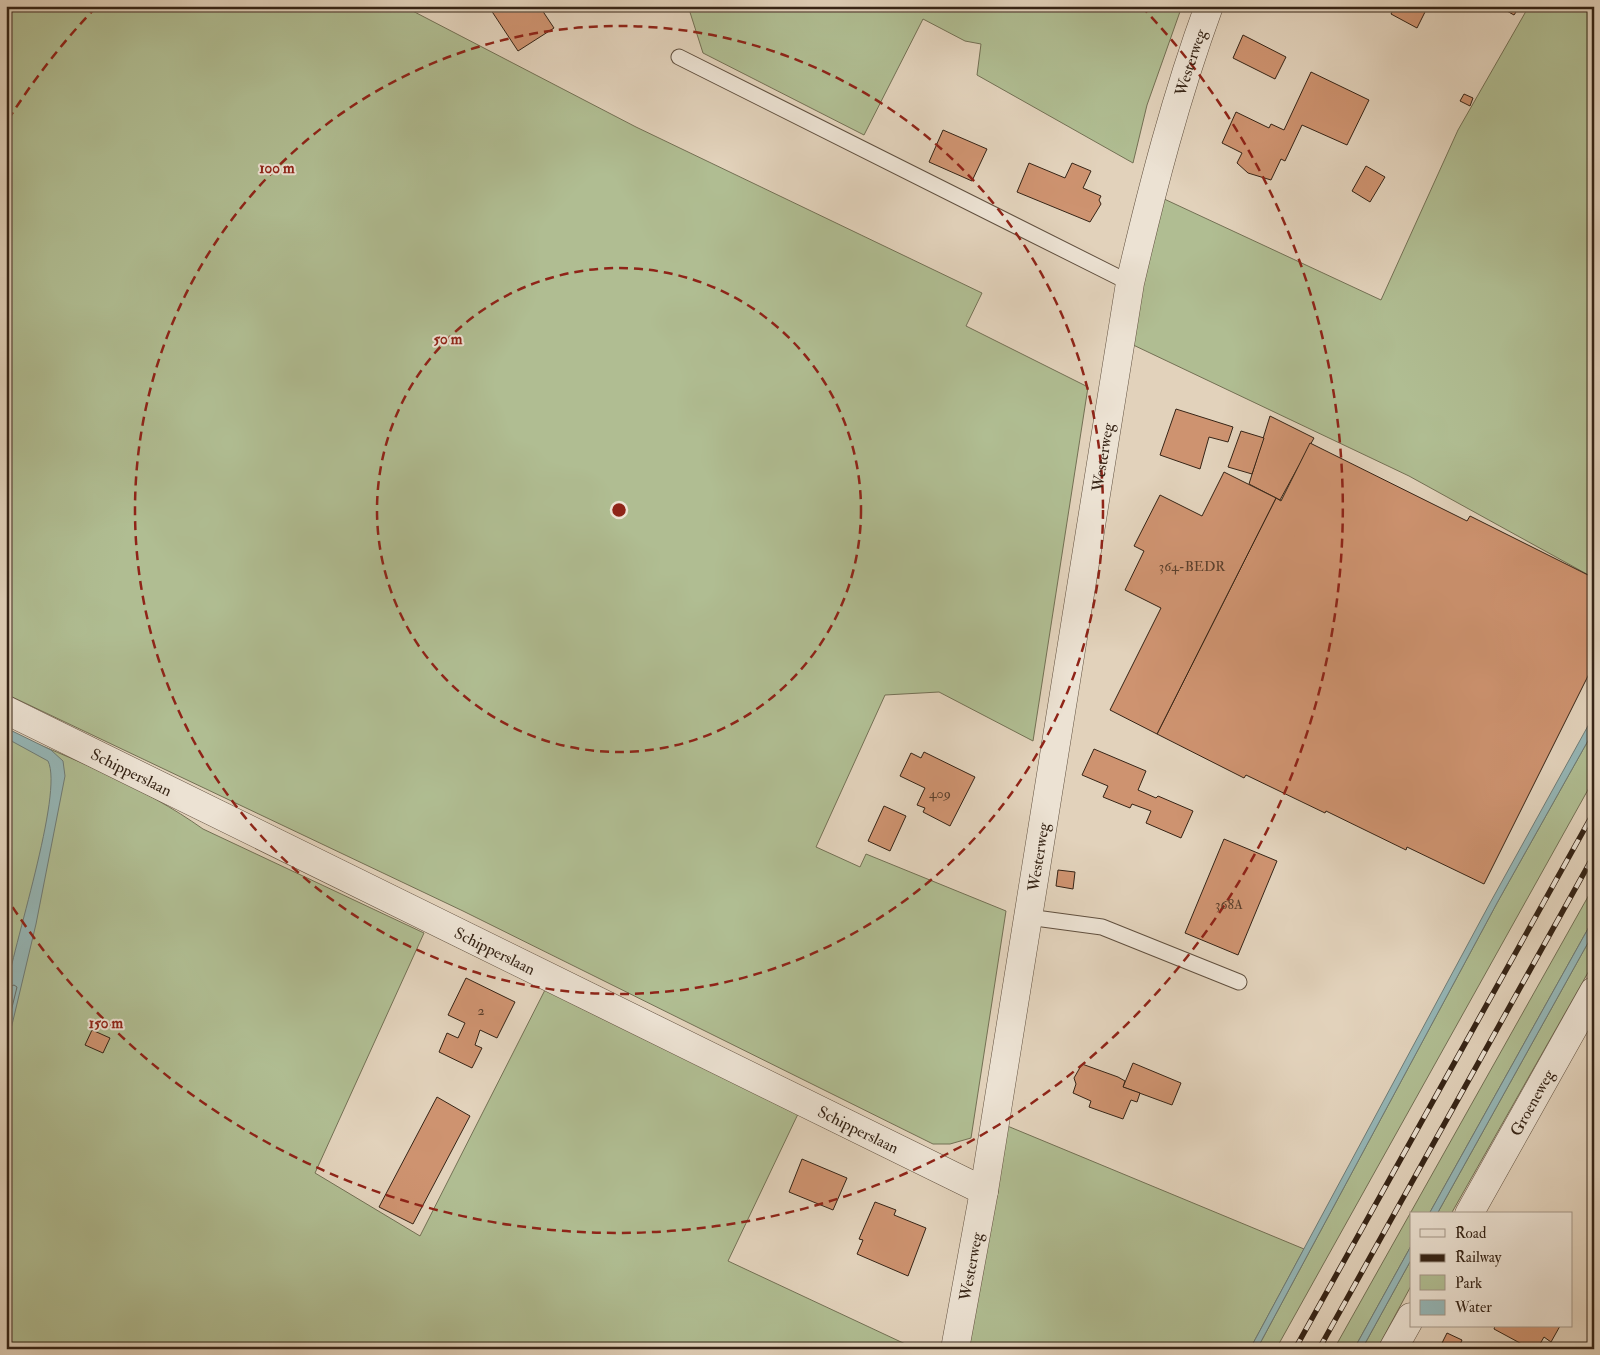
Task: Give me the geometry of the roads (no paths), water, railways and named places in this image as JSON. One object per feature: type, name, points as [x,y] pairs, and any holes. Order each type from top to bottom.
[{"type":"street","name":"Westerweg","points":[[955,1349],[984,1191],[1130,283],[1150,199],[1195,46],[1209,6]]},
{"type":"street","name":"Schipperslaan","points":[[6,710],[984,1191]]},
{"type":"street","name":"Groeneweg","points":[[1470,1212],[1594,991]]},
{"type":"street","points":[[1393,1349],[1410,1319]]},
{"type":"lane","points":[[679,57],[1130,283]]},
{"type":"lane","points":[[1028,917],[1102,927],[1240,982]]},
{"type":"water","points":[[1594,715],[1594,730],[1497,903],[1257,1349],[1250,1349],[1490,903]]},
{"type":"water","points":[[6,728],[51,750],[63,761],[65,776],[36,924],[6,1050],[6,993],[43,837],[49,804],[51,778],[48,761],[6,738]]},
{"type":"water","points":[[1594,918],[1594,932],[1438,1212],[1430,1212]]},
{"type":"water","points":[[1410,1248],[1410,1262],[1362,1349],[1354,1349]]},
{"type":"railway","points":[[1295,1349],[1594,812]]},
{"type":"railway","points":[[1319,1349],[1594,855]]}]
